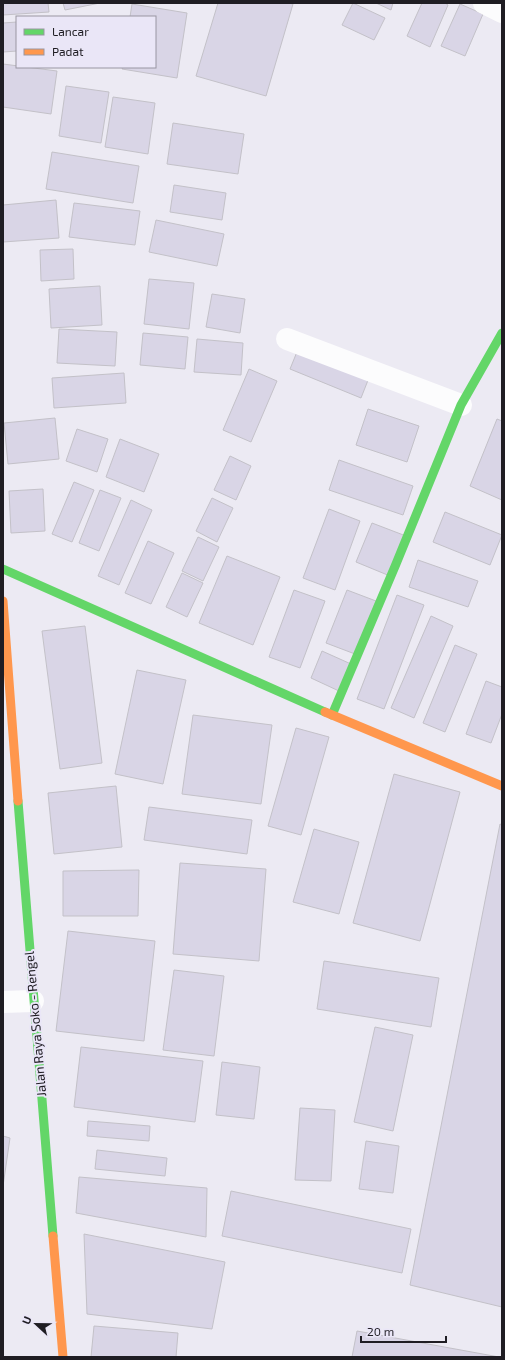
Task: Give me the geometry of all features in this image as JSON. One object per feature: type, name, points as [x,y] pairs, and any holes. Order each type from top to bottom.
[{"type":"street","points":[[484,3],[502,12]]},
{"type":"street","points":[[332,715],[461,405],[502,333]]},
{"type":"street","points":[[287,339],[461,405]]},
{"type":"street","points":[[3,569],[332,715],[502,786]]},
{"type":"street","name":"Jalan Raya Soko - Rengel","points":[[3,601],[6,691],[63,1357]]},
{"type":"street","points":[[3,1002],[33,1001]]},
{"type":"building","points":[[3,3],[48,3],[49,12],[3,15]]},
{"type":"building","points":[[63,3],[100,3],[65,10]]},
{"type":"building","points":[[218,3],[293,4],[266,96],[196,76]]},
{"type":"building","points":[[353,3],[385,18],[374,40],[342,25]]},
{"type":"building","points":[[376,3],[393,3],[391,10]]},
{"type":"building","points":[[422,3],[445,3],[448,5],[430,47],[407,36]]},
{"type":"building","points":[[132,4],[187,13],[177,78],[122,69],[156,68],[156,16],[130,16]]},
{"type":"building","points":[[460,4],[483,14],[465,56],[441,46]]},
{"type":"building","points":[[16,22],[16,51],[3,52],[3,23]]},
{"type":"building","points":[[3,64],[16,66],[16,68],[34,68],[57,71],[51,114],[3,107]]},
{"type":"building","points":[[66,86],[109,92],[101,143],[59,136]]},
{"type":"building","points":[[113,97],[155,103],[148,154],[105,147]]},
{"type":"building","points":[[173,123],[244,134],[238,174],[167,164]]},
{"type":"building","points":[[52,152],[139,166],[133,203],[46,189]]},
{"type":"building","points":[[174,185],[226,193],[222,220],[170,212]]},
{"type":"building","points":[[56,200],[59,238],[3,242],[3,205]]},
{"type":"building","points":[[74,203],[140,211],[135,245],[69,237]]},
{"type":"building","points":[[156,220],[224,234],[217,266],[149,252]]},
{"type":"building","points":[[73,249],[74,279],[41,281],[40,250]]},
{"type":"building","points":[[149,279],[194,283],[189,329],[144,324]]},
{"type":"building","points":[[100,286],[102,325],[51,328],[49,289]]},
{"type":"building","points":[[212,294],[245,299],[240,333],[206,327]]},
{"type":"building","points":[[59,329],[117,332],[115,366],[57,363]]},
{"type":"building","points":[[143,333],[188,337],[185,369],[140,365]]},
{"type":"building","points":[[197,339],[243,343],[241,375],[194,372]]},
{"type":"building","points":[[301,342],[372,370],[361,398],[290,369]]},
{"type":"building","points":[[249,369],[277,381],[251,442],[223,430]]},
{"type":"building","points":[[124,373],[126,403],[54,408],[52,378]]},
{"type":"building","points":[[368,409],[419,426],[407,462],[356,445]]},
{"type":"building","points":[[55,418],[59,459],[8,464],[4,423]]},
{"type":"building","points":[[497,419],[502,421],[502,500],[470,486]]},
{"type":"building","points":[[77,429],[108,439],[97,472],[66,461]]},
{"type":"building","points":[[120,439],[159,454],[144,492],[106,477]]},
{"type":"building","points":[[230,456],[251,466],[236,500],[214,490]]},
{"type":"building","points":[[339,460],[413,486],[403,515],[329,490]]},
{"type":"building","points":[[74,482],[94,490],[72,542],[52,534]]},
{"type":"building","points":[[43,489],[45,531],[11,533],[9,491]]},
{"type":"building","points":[[100,490],[121,498],[99,551],[79,543]]},
{"type":"building","points":[[212,498],[233,508],[217,542],[196,531]]},
{"type":"building","points":[[131,500],[152,510],[119,585],[98,576]]},
{"type":"building","points":[[329,509],[360,521],[335,590],[303,578]]},
{"type":"building","points":[[445,512],[502,535],[490,565],[433,542]]},
{"type":"building","points":[[372,523],[406,536],[390,576],[356,562]]},
{"type":"building","points":[[198,537],[219,547],[203,581],[182,571]]},
{"type":"building","points":[[148,541],[174,553],[151,604],[125,593]]},
{"type":"building","points":[[227,556],[280,577],[253,645],[199,623]]},
{"type":"building","points":[[418,560],[478,581],[468,607],[409,587]]},
{"type":"building","points":[[182,573],[203,583],[187,617],[166,607]]},
{"type":"building","points":[[294,590],[325,601],[300,668],[269,657]]},
{"type":"building","points":[[347,590],[376,601],[355,654],[326,643]]},
{"type":"building","points":[[397,595],[424,605],[384,709],[357,699]]},
{"type":"building","points":[[431,616],[453,626],[414,718],[391,708]]},
{"type":"building","points":[[85,626],[102,763],[60,769],[42,631]]},
{"type":"building","points":[[455,645],[477,654],[445,732],[423,723]]},
{"type":"building","points":[[322,651],[351,664],[339,691],[311,678]]},
{"type":"building","points":[[137,670],[186,680],[163,784],[115,774]]},
{"type":"building","points":[[486,681],[502,687],[502,714],[491,743],[466,734]]},
{"type":"building","points":[[193,715],[272,725],[261,804],[182,794]]},
{"type":"building","points":[[296,728],[329,737],[301,835],[268,826]]},
{"type":"building","points":[[394,774],[460,792],[420,941],[353,923]]},
{"type":"building","points":[[116,786],[122,847],[54,854],[48,793]]},
{"type":"building","points":[[149,807],[252,820],[247,854],[144,840]]},
{"type":"building","points":[[500,824],[502,825],[502,1307],[410,1285]]},
{"type":"building","points":[[314,829],[359,842],[339,914],[293,902]]},
{"type":"building","points":[[180,863],[266,869],[259,961],[173,954]]},
{"type":"building","points":[[139,870],[138,916],[63,916],[63,871]]},
{"type":"building","points":[[68,931],[155,941],[144,1041],[56,1031]]},
{"type":"building","points":[[324,961],[439,978],[431,1027],[317,1009]]},
{"type":"building","points":[[174,970],[224,976],[214,1056],[163,1050]]},
{"type":"building","points":[[375,1027],[413,1035],[393,1131],[354,1122]]},
{"type":"building","points":[[81,1047],[203,1061],[195,1122],[74,1107]]},
{"type":"building","points":[[222,1062],[260,1067],[254,1119],[216,1115]]},
{"type":"building","points":[[300,1108],[335,1110],[331,1181],[295,1180]]},
{"type":"building","points":[[88,1121],[150,1126],[149,1141],[87,1136]]},
{"type":"building","points":[[3,1136],[10,1138],[3,1186]]},
{"type":"building","points":[[366,1141],[399,1146],[393,1193],[359,1189]]},
{"type":"building","points":[[97,1150],[167,1158],[165,1176],[95,1169]]},
{"type":"building","points":[[79,1177],[207,1188],[206,1237],[76,1213]]},
{"type":"building","points":[[231,1191],[411,1229],[402,1273],[222,1236]]},
{"type":"building","points":[[84,1234],[225,1262],[212,1329],[87,1314]]},
{"type":"building","points":[[94,1326],[178,1333],[176,1357],[91,1357]]},
{"type":"building","points":[[357,1331],[499,1357],[352,1357]]},
{"type":"traffic: fast","points":[[332,715],[461,405],[502,333]]},
{"type":"traffic: fast","points":[[3,569],[325,712]]},
{"type":"traffic: fast","points":[[18,801],[53,1236]]},
{"type":"traffic: slow","points":[[3,601],[18,801]]},
{"type":"traffic: slow","points":[[325,712],[502,786]]},
{"type":"traffic: slow","points":[[53,1236],[63,1357]]}]
